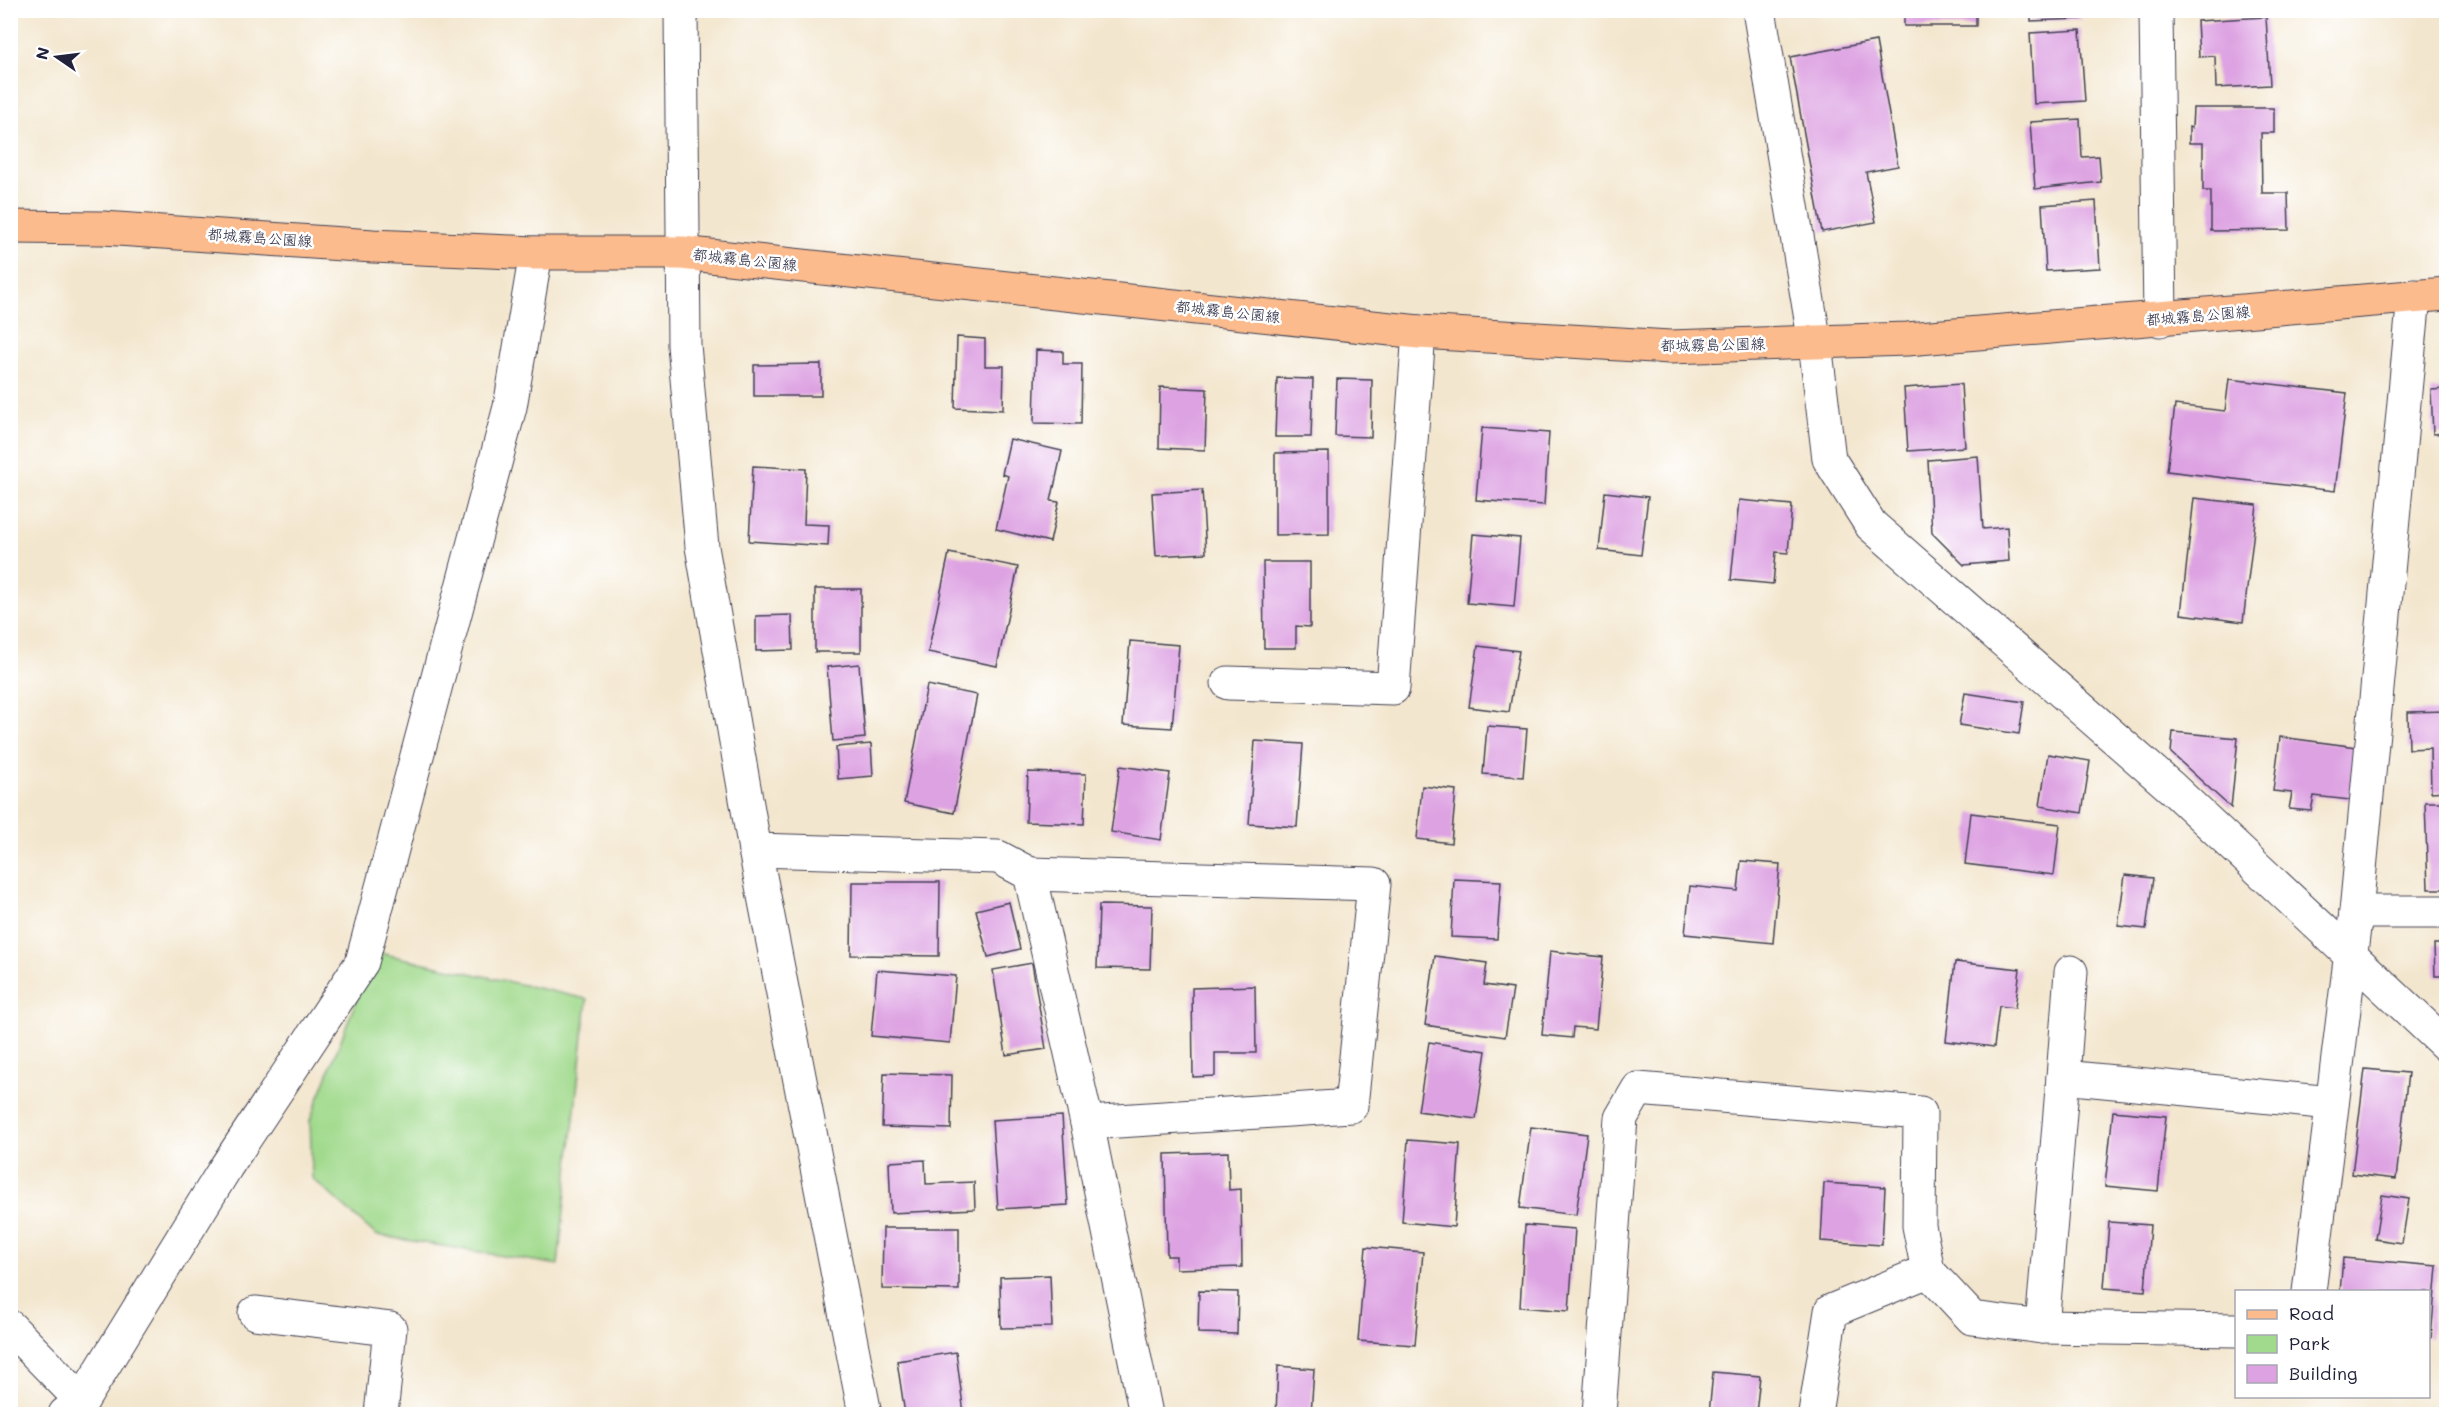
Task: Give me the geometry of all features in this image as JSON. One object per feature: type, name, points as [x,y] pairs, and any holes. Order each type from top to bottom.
[{"type":"main road","name":"都城霧島公園線","points":[[10,227],[103,228],[373,246],[536,253],[682,254],[1419,332],[1670,347],[1907,339],[2160,320],[2446,294]]},
{"type":"street","points":[[681,10],[684,345],[702,547],[755,850],[865,1414]]},
{"type":"street","points":[[1759,10],[1815,343],[1829,459],[1871,525],[2172,788],[2446,1045]]},
{"type":"street","points":[[2156,10],[2160,320]]},
{"type":"street","points":[[10,1327],[74,1408],[226,1167],[362,962],[510,407],[536,253]]},
{"type":"street","points":[[2308,1290],[2356,912],[2414,296]]},
{"type":"street","points":[[1228,683],[1393,688],[1419,332]]},
{"type":"street","points":[[755,850],[998,857],[1030,874],[1374,885],[1352,1106],[1087,1124]]},
{"type":"street","points":[[1030,874],[1087,1124],[1146,1414]]},
{"type":"street","points":[[2356,912],[2446,912]]},
{"type":"street","points":[[2042,1327],[2071,972]]},
{"type":"street","points":[[2063,1077],[2332,1103]]},
{"type":"street","points":[[1599,1414],[1621,1118],[1638,1089],[1920,1113],[1919,1226],[1928,1271],[1972,1318],[2042,1327],[2235,1330]]},
{"type":"street","points":[[1815,1414],[1831,1311],[1928,1271]]},
{"type":"street","points":[[255,1313],[390,1329],[381,1414]]},
{"type":"green space","points":[[375,952],[587,999],[558,1265],[376,1235],[312,1178],[310,1120]]},
{"type":"building","points":[[1904,10],[1976,10],[1976,26],[1904,26]]},
{"type":"building","points":[[2031,10],[2081,10],[2081,19],[2031,21]]},
{"type":"building","points":[[2266,17],[2270,85],[2216,88],[2215,56],[2199,57],[2197,21]]},
{"type":"building","points":[[2080,30],[2085,101],[2034,104],[2030,33]]},
{"type":"building","points":[[1876,41],[1898,166],[1866,172],[1876,222],[1822,232],[1790,57]]},
{"type":"building","points":[[2193,108],[2274,108],[2274,133],[2261,133],[2262,193],[2288,193],[2289,230],[2211,231],[2211,191],[2203,191],[2203,143],[2189,143],[2189,127],[2192,128]]},
{"type":"building","points":[[2080,119],[2082,157],[2099,156],[2101,182],[2035,189],[2030,122]]},
{"type":"building","points":[[2096,201],[2100,268],[2046,271],[2042,205]]},
{"type":"building","points":[[957,337],[985,339],[985,366],[1004,366],[1003,410],[955,408]]},
{"type":"building","points":[[1036,350],[1063,351],[1063,364],[1082,364],[1081,424],[1034,423]]},
{"type":"building","points":[[821,364],[821,396],[754,396],[754,365]]},
{"type":"building","points":[[1277,378],[1313,379],[1311,437],[1275,437]]},
{"type":"building","points":[[1337,379],[1372,380],[1371,437],[1335,436]]},
{"type":"building","points":[[2229,379],[2347,393],[2335,491],[2167,471],[2175,405],[2225,411]]},
{"type":"building","points":[[1961,384],[1965,447],[1908,451],[1904,388]]},
{"type":"building","points":[[1160,387],[1207,389],[1205,450],[1159,448]]},
{"type":"building","points":[[2446,389],[2446,433],[2433,434],[2431,390]]},
{"type":"building","points":[[1482,428],[1549,433],[1544,505],[1476,500]]},
{"type":"building","points":[[1010,439],[1062,451],[1051,501],[1059,502],[1050,542],[996,529],[1008,476],[1002,474]]},
{"type":"building","points":[[1329,452],[1329,534],[1275,535],[1275,453]]},
{"type":"building","points":[[1978,456],[1983,529],[2007,527],[2009,561],[1964,565],[1932,533],[1928,460]]},
{"type":"building","points":[[753,466],[806,469],[804,524],[829,525],[828,546],[749,541]]},
{"type":"building","points":[[1202,490],[1206,553],[1156,556],[1152,493]]},
{"type":"building","points":[[1605,492],[1648,497],[1641,555],[1599,550]]},
{"type":"building","points":[[2194,498],[2257,505],[2243,622],[2181,614]]},
{"type":"building","points":[[1739,500],[1792,505],[1788,553],[1776,552],[1773,584],[1731,580]]},
{"type":"building","points":[[1473,534],[1520,538],[1514,607],[1467,603]]},
{"type":"building","points":[[949,553],[1018,567],[997,666],[928,652]]},
{"type":"building","points":[[1263,562],[1310,562],[1310,627],[1296,626],[1296,648],[1264,648]]},
{"type":"building","points":[[815,589],[861,589],[861,652],[815,652]]},
{"type":"building","points":[[792,615],[793,650],[756,651],[756,616]]},
{"type":"building","points":[[1130,641],[1179,645],[1172,728],[1123,725]]},
{"type":"building","points":[[1478,646],[1519,651],[1509,712],[1469,707]]},
{"type":"building","points":[[859,664],[865,738],[833,741],[827,667]]},
{"type":"building","points":[[927,685],[977,695],[954,813],[904,803]]},
{"type":"building","points":[[1965,693],[2024,702],[2019,734],[1959,725]]},
{"type":"building","points":[[2446,711],[2446,791],[2431,792],[2430,748],[2409,749],[2408,712]]},
{"type":"building","points":[[1487,726],[1527,729],[1523,777],[1483,774]]},
{"type":"building","points":[[2173,732],[2238,738],[2231,808],[2171,753]]},
{"type":"building","points":[[2280,737],[2357,747],[2350,800],[2314,796],[2311,811],[2289,809],[2292,793],[2273,791]]},
{"type":"building","points":[[1255,741],[1303,744],[1297,827],[1249,824]]},
{"type":"building","points":[[871,744],[873,776],[838,779],[836,747]]},
{"type":"building","points":[[2048,754],[2090,761],[2082,813],[2040,806]]},
{"type":"building","points":[[1120,766],[1170,773],[1161,840],[1111,832]]},
{"type":"building","points":[[1028,772],[1086,774],[1084,824],[1026,822]]},
{"type":"building","points":[[1422,786],[1456,790],[1451,843],[1417,839]]},
{"type":"building","points":[[2425,802],[2446,802],[2446,889],[2428,889]]},
{"type":"building","points":[[1971,813],[2060,824],[2054,875],[1965,864]]},
{"type":"building","points":[[1741,861],[1780,864],[1773,943],[1685,934],[1690,886],[1738,891]]},
{"type":"building","points":[[2125,875],[2153,878],[2146,929],[2118,926]]},
{"type":"building","points":[[1454,879],[1501,881],[1497,939],[1451,937]]},
{"type":"building","points":[[852,882],[940,882],[939,956],[851,955]]},
{"type":"building","points":[[1009,902],[1020,949],[988,957],[976,910]]},
{"type":"building","points":[[1099,905],[1152,906],[1150,969],[1097,968]]},
{"type":"building","points":[[2434,944],[2446,944],[2446,976],[2435,976]]},
{"type":"building","points":[[1550,951],[1603,957],[1596,1029],[1573,1027],[1572,1038],[1542,1035]]},
{"type":"building","points":[[1435,956],[1487,963],[1484,985],[1513,989],[1505,1037],[1425,1025]]},
{"type":"building","points":[[1955,962],[2020,969],[2015,1008],[1999,1006],[1994,1047],[1946,1041]]},
{"type":"building","points":[[1032,963],[1046,1049],[1006,1055],[993,970]]},
{"type":"building","points":[[877,970],[956,976],[950,1043],[871,1036]]},
{"type":"building","points":[[1255,986],[1256,1053],[1215,1053],[1215,1076],[1193,1077],[1192,988]]},
{"type":"building","points":[[1429,1042],[1486,1051],[1476,1119],[1418,1111]]},
{"type":"building","points":[[2365,1069],[2408,1073],[2396,1179],[2352,1174]]},
{"type":"building","points":[[884,1073],[952,1075],[951,1129],[882,1127]]},
{"type":"building","points":[[2113,1111],[2166,1116],[2158,1191],[2105,1186]]},
{"type":"building","points":[[1062,1116],[1068,1205],[998,1209],[992,1120]]},
{"type":"building","points":[[1531,1127],[1587,1134],[1576,1215],[1520,1208]]},
{"type":"building","points":[[1408,1140],[1460,1144],[1454,1227],[1402,1222]]},
{"type":"building","points":[[1228,1152],[1229,1190],[1241,1189],[1242,1267],[1176,1269],[1176,1256],[1167,1256],[1165,1154]]},
{"type":"building","points":[[925,1160],[926,1184],[974,1182],[975,1209],[891,1213],[889,1162]]},
{"type":"building","points":[[1824,1183],[1885,1187],[1882,1245],[1821,1241]]},
{"type":"building","points":[[2382,1195],[2409,1199],[2402,1243],[2375,1239]]},
{"type":"building","points":[[2109,1222],[2150,1225],[2145,1291],[2104,1288]]},
{"type":"building","points":[[1525,1225],[1575,1229],[1569,1311],[1520,1307]]},
{"type":"building","points":[[883,1228],[959,1228],[959,1290],[882,1289]]},
{"type":"building","points":[[1366,1247],[1423,1252],[1415,1345],[1358,1341]]},
{"type":"building","points":[[2343,1258],[2437,1266],[2431,1338],[2430,1290],[2340,1290]]},
{"type":"building","points":[[1050,1275],[1052,1327],[1001,1328],[1000,1277]]},
{"type":"building","points":[[1199,1291],[1238,1292],[1237,1334],[1198,1333]]},
{"type":"building","points":[[956,1352],[964,1414],[905,1414],[897,1361]]},
{"type":"building","points":[[1278,1366],[1314,1369],[1311,1414],[1276,1414]]},
{"type":"building","points":[[1713,1372],[1760,1376],[1756,1414],[1709,1414]]}]
